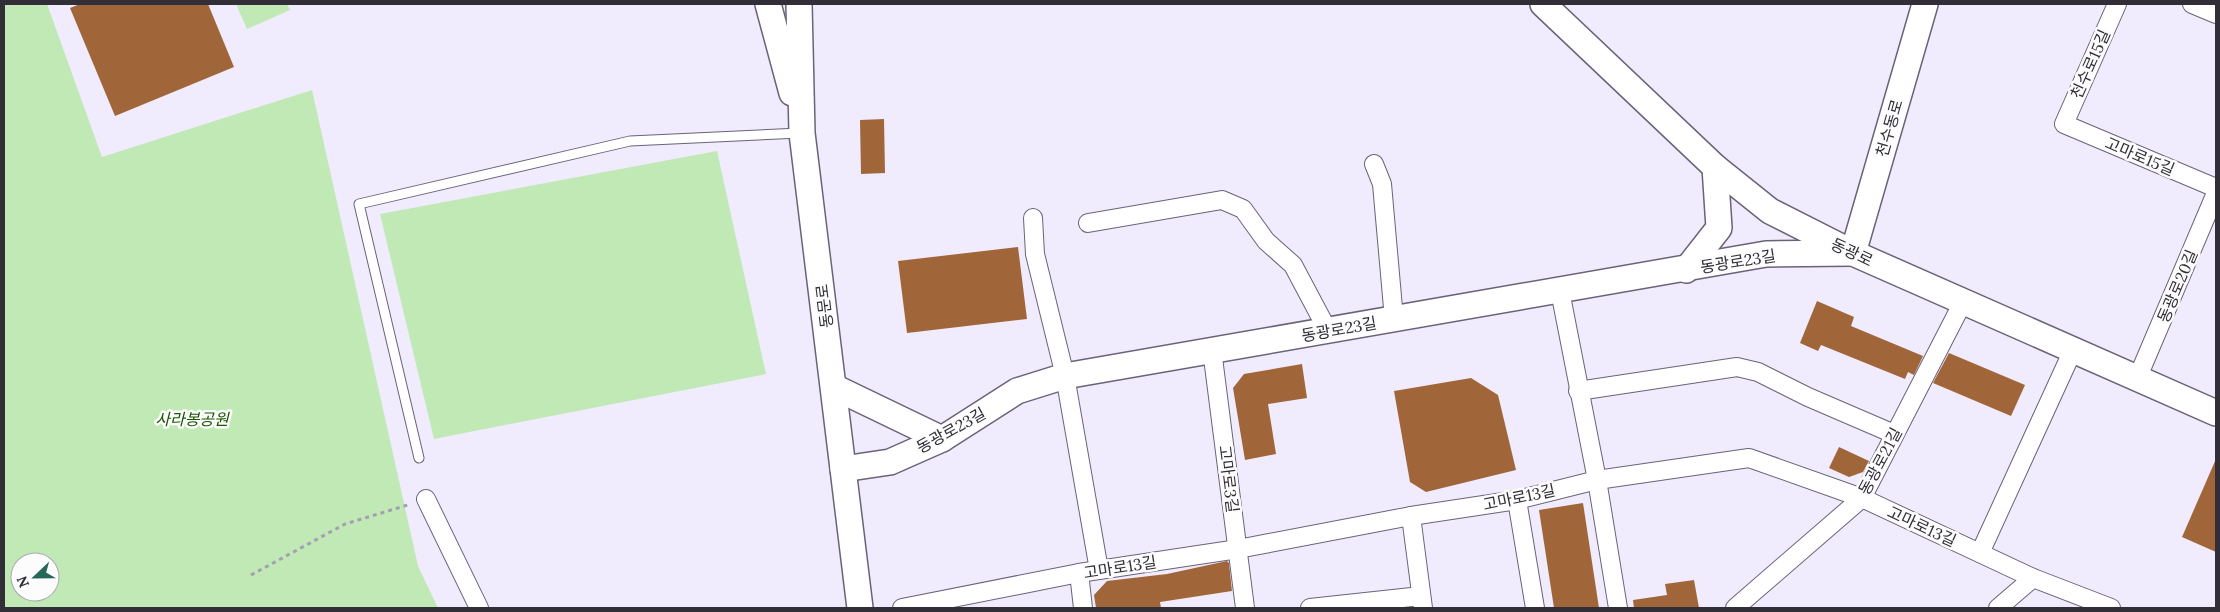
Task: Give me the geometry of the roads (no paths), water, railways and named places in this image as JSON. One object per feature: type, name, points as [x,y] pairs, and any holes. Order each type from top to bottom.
[{"type":"main road","points":[[768,4],[802,133]]},
{"type":"main road","name":"동문로","points":[[799,4],[802,133],[860,608]]},
{"type":"main road","name":"동광로","points":[[1543,4],[1715,167],[1770,211],[1853,253],[2216,414]]},
{"type":"main road","name":"천수동로","points":[[1853,253],[1925,4]]},
{"type":"main road","points":[[1686,270],[1718,228],[1715,167]]},
{"type":"main road","name":"동광로23길","points":[[843,469],[890,462],[942,439],[1017,391],[1065,376],[1686,270],[1766,254],[1853,253]]},
{"type":"main road","points":[[834,387],[942,439]]},
{"type":"street","name":"천수로15길","points":[[2064,124],[2117,4]]},
{"type":"street","points":[[2192,4],[2216,14]]},
{"type":"street","name":"고마로15길","points":[[2064,124],[2216,188]]},
{"type":"street","points":[[1374,164],[1382,184],[1394,319]]},
{"type":"street","name":"동광로20길","points":[[2138,379],[2216,193]]},
{"type":"street","points":[[1088,223],[1222,200],[1243,209],[1266,241],[1293,265],[1328,331]]},
{"type":"street","points":[[1032,218],[1035,254],[1065,376],[1099,570]]},
{"type":"street","points":[[1560,291],[1578,391],[1597,480],[1618,608]]},
{"type":"street","name":"동광로21길","points":[[1735,608],[1862,498],[1963,302]]},
{"type":"street","name":"고마로3길","points":[[1212,350],[1245,608]]},
{"type":"street","points":[[1980,553],[2073,350]]},
{"type":"street","points":[[1578,391],[1737,367],[1758,372],[1808,398],[1894,434]]},
{"type":"street","name":"고마로13길","points":[[902,608],[988,600],[1099,570],[1238,550],[1411,516],[1517,500],[1597,480],[1749,458],[1862,498],[2033,578],[2111,608]]},
{"type":"street","points":[[426,499],[479,608]]},
{"type":"street","points":[[1517,500],[1535,608]]},
{"type":"street","points":[[1310,608],[1422,602],[1411,516]]},
{"type":"street","points":[[1079,574],[1083,608]]},
{"type":"street","points":[[1998,608],[2033,578]]},
{"type":"lane","points":[[419,458],[360,204],[630,141],[802,133]]},
{"type":"park label","name":"사라봉공원","points":[[192,419]]}]
